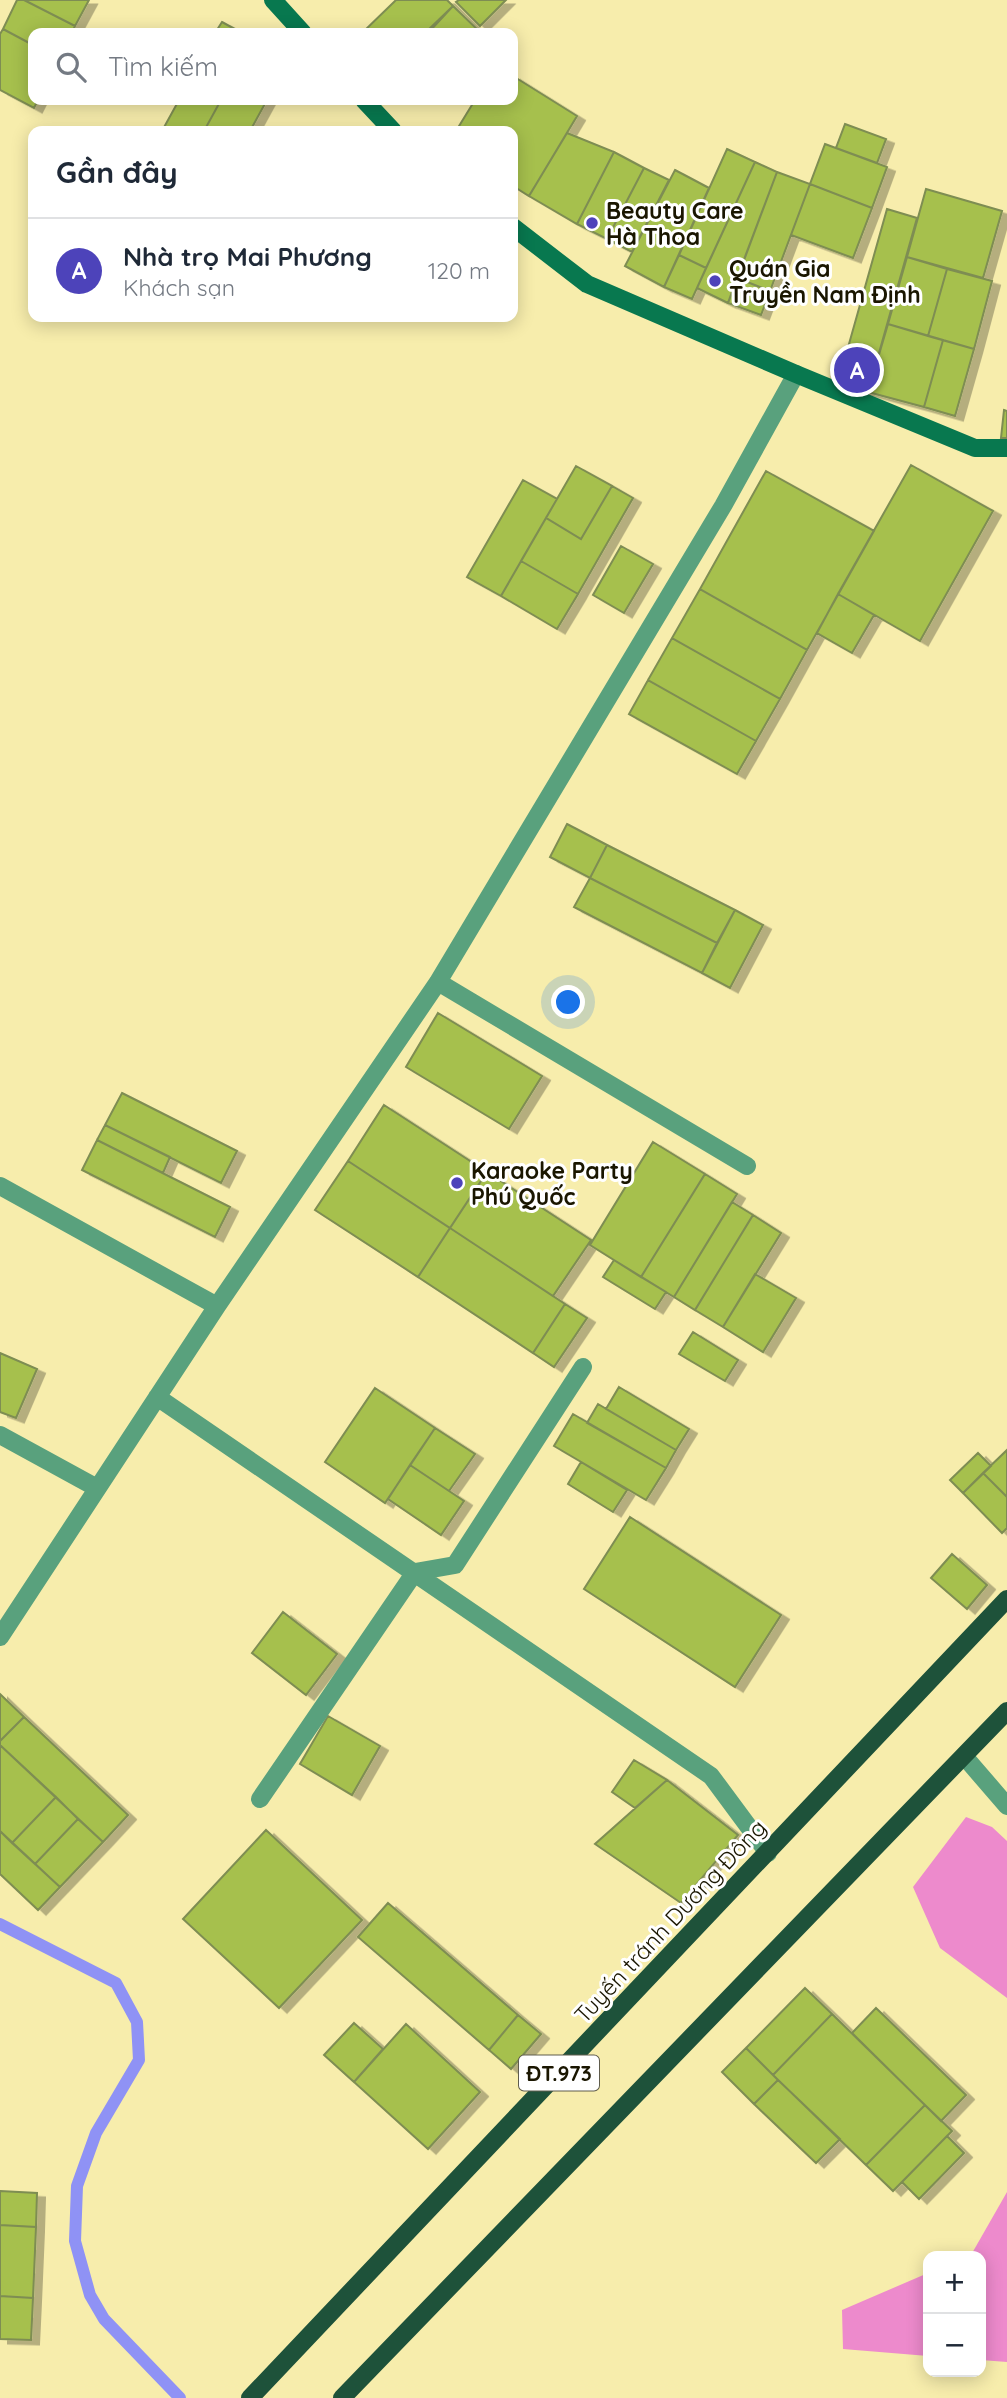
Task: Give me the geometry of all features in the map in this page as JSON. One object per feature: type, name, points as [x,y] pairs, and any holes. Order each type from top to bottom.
[{"type":"main road","name":"Tuyến tránh Dương Đông","points":[[250,2398],[1007,1599]]},
{"type":"main road","name":"ĐT.973","points":[[342,2398],[1007,1711]]},
{"type":"street","points":[[273,0],[298,28]]},
{"type":"street","points":[[369,105],[388,126]]},
{"type":"street","points":[[518,230],[587,284],[975,448],[1007,448]]},
{"type":"street","points":[[0,1637],[217,1306],[438,982],[716,517],[796,374]]},
{"type":"street","points":[[438,982],[747,1166]]},
{"type":"street","points":[[0,1186],[217,1306]]},
{"type":"street","points":[[260,1799],[415,1572],[455,1566],[583,1367]]},
{"type":"street","points":[[157,1397],[711,1776],[768,1853]]},
{"type":"street","points":[[0,1436],[97,1488]]},
{"type":"street","points":[[964,1756],[1007,1806]]},
{"type":"shaded area","points":[[966,1817],[992,1827],[1007,1841],[1007,1998],[940,1948],[913,1887]]},
{"type":"shaded area","points":[[1007,2192],[1007,2362],[986,2360],[986,2251],[973,2251]]},
{"type":"shaded area","points":[[923,2275],[923,2356],[843,2349],[842,2310]]},
{"type":"building","points":[[17,0],[24,0],[75,26],[28,28],[28,42],[3,29]]},
{"type":"building","points":[[24,0],[89,0],[75,26]]},
{"type":"building","points":[[396,0],[447,0],[453,6],[430,28],[367,28]]},
{"type":"building","points":[[506,0],[480,26],[456,2]]},
{"type":"building","points":[[453,6],[476,28],[433,28]]},
{"type":"building","points":[[222,22],[233,28],[218,28]]},
{"type":"building","points":[[3,29],[28,42],[28,105],[0,90],[0,34]]},
{"type":"building","points":[[518,79],[577,116],[529,196],[518,189],[518,126],[459,126],[472,105],[518,105]]},
{"type":"building","points":[[176,105],[218,105],[207,126],[165,126]]},
{"type":"building","points":[[218,105],[264,105],[253,126],[207,126]]},
{"type":"building","points":[[845,124],[886,139],[877,163],[836,148]]},
{"type":"building","points":[[567,133],[614,152],[577,224],[529,196]]},
{"type":"building","points":[[825,144],[887,167],[872,208],[810,184]]},
{"type":"building","points":[[727,149],[755,162],[706,268],[679,255]]},
{"type":"building","points":[[614,152],[644,168],[607,239],[577,224]]},
{"type":"building","points":[[755,162],[777,172],[728,303],[697,288]]},
{"type":"building","points":[[644,168],[669,180],[632,252],[607,239]]},
{"type":"building","points":[[675,170],[709,188],[664,287],[625,266]]},
{"type":"building","points":[[777,172],[810,184],[770,291],[737,278]]},
{"type":"building","points":[[810,184],[872,208],[853,258],[791,235]]},
{"type":"building","points":[[926,189],[1002,211],[983,278],[907,257]]},
{"type":"building","points":[[887,209],[917,218],[868,392],[838,383]]},
{"type":"building","points":[[679,255],[706,268],[692,299],[664,287]]},
{"type":"building","points":[[907,257],[947,269],[928,336],[888,324]]},
{"type":"building","points":[[947,269],[992,281],[974,349],[928,336]]},
{"type":"building","points":[[737,278],[770,291],[761,315],[728,303]]},
{"type":"building","points":[[888,324],[943,340],[924,407],[868,392]]},
{"type":"building","points":[[943,340],[974,349],[955,416],[924,407]]},
{"type":"building","points":[[1004,410],[1007,411],[1007,438],[1001,438]]},
{"type":"building","points":[[911,465],[993,511],[920,641],[838,594]]},
{"type":"building","points":[[576,466],[612,486],[581,539],[546,518]]},
{"type":"building","points":[[766,471],[874,531],[807,650],[700,589]]},
{"type":"building","points":[[523,480],[557,499],[501,596],[467,577]]},
{"type":"building","points":[[612,486],[633,498],[578,594],[521,561],[546,518],[581,539]]},
{"type":"building","points":[[621,546],[653,564],[624,613],[593,595]]},
{"type":"building","points":[[521,561],[578,594],[557,629],[501,596]]},
{"type":"building","points":[[700,589],[807,650],[780,699],[672,638]]},
{"type":"building","points":[[838,594],[874,615],[852,653],[817,633]]},
{"type":"building","points":[[672,638],[780,699],[756,741],[648,680]]},
{"type":"building","points":[[648,680],[756,741],[737,774],[629,714]]},
{"type":"building","points":[[567,824],[607,845],[590,878],[550,857]]},
{"type":"building","points":[[607,845],[735,910],[717,943],[590,878]]},
{"type":"building","points":[[590,878],[717,943],[702,973],[574,907]]},
{"type":"building","points":[[735,910],[763,925],[730,988],[702,973]]},
{"type":"building","points":[[438,1013],[542,1076],[509,1129],[406,1067]]},
{"type":"building","points":[[122,1093],[237,1151],[221,1183],[105,1125]]},
{"type":"building","points":[[384,1105],[487,1172],[450,1228],[348,1161]]},
{"type":"building","points":[[105,1125],[170,1157],[163,1173],[97,1140]]},
{"type":"building","points":[[97,1140],[230,1207],[215,1237],[82,1170]]},
{"type":"building","points":[[653,1142],[705,1174],[641,1277],[590,1245]]},
{"type":"building","points":[[348,1161],[450,1228],[418,1277],[315,1210]]},
{"type":"building","points":[[487,1172],[591,1240],[553,1296],[450,1228]]},
{"type":"building","points":[[705,1174],[737,1194],[674,1297],[641,1277]]},
{"type":"building","points":[[732,1202],[753,1215],[695,1310],[674,1297]]},
{"type":"building","points":[[753,1215],[781,1233],[723,1327],[695,1310]]},
{"type":"building","points":[[450,1228],[565,1304],[533,1353],[418,1277]]},
{"type":"building","points":[[614,1260],[666,1292],[655,1309],[603,1277]]},
{"type":"building","points":[[755,1274],[796,1298],[763,1352],[723,1327]]},
{"type":"building","points":[[565,1304],[587,1318],[554,1367],[533,1353]]},
{"type":"building","points":[[693,1332],[738,1360],[725,1381],[679,1354]]},
{"type":"building","points":[[0,1353],[37,1369],[16,1418],[0,1412]]},
{"type":"building","points":[[619,1387],[689,1429],[676,1450],[606,1409]]},
{"type":"building","points":[[375,1388],[435,1428],[385,1503],[325,1462]]},
{"type":"building","points":[[598,1404],[676,1450],[666,1468],[587,1423]]},
{"type":"building","points":[[573,1414],[666,1468],[646,1500],[554,1446]]},
{"type":"building","points":[[435,1428],[475,1454],[449,1491],[410,1465]]},
{"type":"building","points":[[1007,1450],[1007,1497],[983,1473]]},
{"type":"building","points":[[978,1453],[991,1466],[963,1493],[950,1480]]},
{"type":"building","points":[[581,1462],[627,1490],[613,1512],[568,1484]]},
{"type":"building","points":[[410,1465],[464,1501],[441,1535],[388,1499]]},
{"type":"building","points":[[983,1473],[1007,1497],[1007,1528],[1002,1533],[963,1493]]},
{"type":"building","points":[[630,1517],[781,1615],[735,1687],[584,1589]]},
{"type":"building","points":[[952,1554],[987,1585],[967,1609],[931,1578]]},
{"type":"building","points":[[283,1612],[337,1654],[306,1695],[252,1653]]},
{"type":"building","points":[[0,1694],[24,1717],[0,1741]]},
{"type":"building","points":[[328,1716],[380,1746],[352,1795],[300,1764]]},
{"type":"building","points":[[24,1717],[128,1815],[103,1842],[0,1745],[0,1741]]},
{"type":"building","points":[[0,1745],[56,1797],[12,1843],[0,1831]]},
{"type":"building","points":[[634,1760],[667,1780],[635,1808],[612,1792]]},
{"type":"building","points":[[667,1780],[738,1835],[681,1903],[595,1844]]},
{"type":"building","points":[[56,1797],[78,1819],[35,1864],[12,1843]]},
{"type":"building","points":[[78,1819],[103,1842],[60,1887],[35,1864]]},
{"type":"building","points":[[266,1830],[362,1920],[279,2008],[183,1919]]},
{"type":"building","points":[[0,1831],[60,1887],[38,1910],[0,1874]]},
{"type":"building","points":[[388,1903],[518,2015],[489,2050],[358,1937]]},
{"type":"building","points":[[805,1988],[832,2014],[773,2075],[746,2048]]},
{"type":"building","points":[[876,2008],[966,2095],[941,2121],[852,2033]]},
{"type":"building","points":[[832,2014],[925,2105],[866,2165],[773,2075]]},
{"type":"building","points":[[518,2015],[541,2034],[511,2069],[489,2050]]},
{"type":"building","points":[[354,2023],[383,2049],[354,2082],[324,2055]]},
{"type":"building","points":[[406,2024],[480,2092],[428,2149],[354,2082]]},
{"type":"building","points":[[746,2048],[778,2080],[754,2104],[722,2072]]},
{"type":"building","points":[[778,2080],[840,2139],[816,2163],[754,2104]]},
{"type":"building","points":[[925,2105],[952,2131],[893,2191],[866,2165]]},
{"type":"building","points":[[947,2136],[964,2153],[919,2199],[902,2182]]},
{"type":"building","points":[[0,2191],[37,2193],[36,2227],[0,2225]]},
{"type":"building","points":[[0,2225],[36,2227],[33,2298],[0,2296]]},
{"type":"building","points":[[0,2296],[33,2298],[31,2340],[0,2339]]},
{"type":"waterway","points":[[0,1924],[116,1983],[137,2022],[139,2060],[96,2133],[77,2186],[75,2241],[90,2295],[104,2319],[180,2398]]},
{"type":"place","name":"Beauty Care Hà Thoa","points":[[592,223]]},
{"type":"place","name":"Quán Gia Truyền Nam Định","points":[[715,281]]},
{"type":"place","name":"Nhà trọ Mai Phương","points":[[857,370]]},
{"type":"place","name":"Karaoke Party Phú Quốc","points":[[457,1183]]}]
